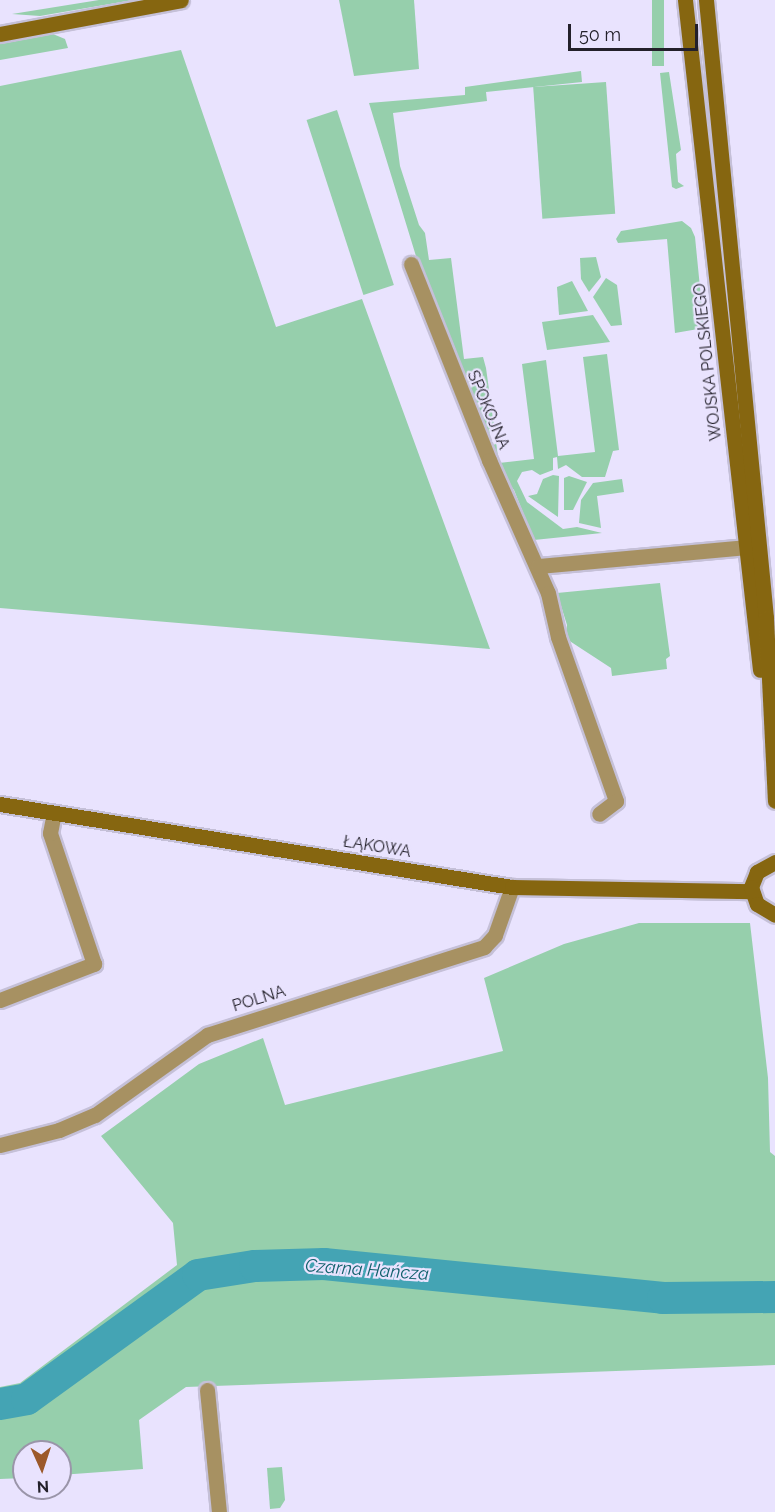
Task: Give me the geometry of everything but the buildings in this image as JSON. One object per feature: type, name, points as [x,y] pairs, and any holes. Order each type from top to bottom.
[{"type":"street","points":[[0,34],[31,26],[181,0]]},
{"type":"street","name":"WOJSKA POLSKIEGO","points":[[685,0],[753,627],[770,720]]},
{"type":"street","name":"WOJSKA POLSKIEGO","points":[[706,0],[766,618],[770,720]]},
{"type":"street","points":[[0,23],[31,26]]},
{"type":"street","name":"SPOKOJNA","points":[[411,264],[489,460],[538,566],[558,637],[616,801],[598,813]]},
{"type":"street","points":[[538,566],[745,547]]},
{"type":"street","points":[[770,720],[775,801]]},
{"type":"street","name":"ŁĄKOWA","points":[[0,804],[512,887],[752,891]]},
{"type":"street","points":[[0,1000],[94,964],[50,833],[54,813]]},
{"type":"street","points":[[775,862],[757,872],[752,891],[757,904],[775,915]]},
{"type":"street","name":"POLNA","points":[[0,1145],[59,1130],[95,1115],[207,1035],[477,950],[495,935],[512,887]]},
{"type":"street","points":[[207,1390],[219,1512]]},
{"type":"green space","points":[[99,0],[133,0],[40,16],[12,14]]},
{"type":"green space","points":[[339,0],[414,0],[419,69],[354,76]]},
{"type":"green space","points":[[652,0],[664,0],[664,66],[652,66]]},
{"type":"green space","points":[[53,34],[65,39],[68,48],[0,60],[0,44]]},
{"type":"green space","points":[[181,50],[276,327],[362,299],[490,649],[0,608],[0,86]]},
{"type":"green space","points":[[581,71],[582,82],[486,92],[487,101],[393,113],[400,166],[419,225],[425,233],[429,260],[451,258],[464,359],[483,357],[494,426],[490,427],[489,445],[427,292],[369,103],[465,95],[465,87]]},
{"type":"green space","points":[[669,72],[681,150],[676,154],[678,182],[684,186],[676,189],[672,187],[660,73]]},
{"type":"green space","points":[[606,82],[615,214],[542,219],[533,87]]},
{"type":"green space","points":[[337,110],[394,285],[363,295],[307,120]]},
{"type":"green space","points":[[682,221],[691,228],[695,237],[704,328],[675,333],[667,239],[618,243],[616,239],[621,231]]},
{"type":"green space","points":[[596,257],[601,277],[589,292],[581,279],[580,258]]},
{"type":"green space","points":[[606,278],[617,285],[622,325],[611,326],[593,297]]},
{"type":"green space","points":[[572,281],[588,311],[559,315],[557,287]]},
{"type":"green space","points":[[593,315],[610,342],[547,350],[542,322]]},
{"type":"green space","points":[[607,354],[619,450],[613,451],[605,477],[582,477],[566,465],[558,469],[557,457],[553,458],[553,470],[540,475],[532,470],[522,472],[517,481],[527,502],[563,529],[577,527],[602,533],[534,540],[514,490],[501,473],[491,450],[496,442],[499,463],[534,459],[522,364],[546,360],[558,456],[595,452],[583,357]]},
{"type":"green space","points":[[553,475],[559,476],[558,517],[528,496],[537,494],[543,479]]},
{"type":"green space","points":[[569,476],[587,482],[573,510],[564,510],[564,478]]},
{"type":"green space","points":[[622,479],[624,492],[597,496],[601,528],[579,523],[581,500],[593,483]]},
{"type":"green space","points":[[660,583],[670,656],[666,659],[667,669],[612,676],[611,668],[565,638],[567,625],[557,593]]},
{"type":"green space","points":[[639,923],[750,923],[768,1078],[770,1152],[775,1156],[775,1365],[186,1387],[139,1420],[143,1469],[72,1474],[72,1440],[12,1440],[12,1478],[0,1479],[0,1387],[20,1383],[177,1265],[173,1223],[101,1136],[199,1064],[263,1038],[285,1105],[503,1051],[484,978],[564,944]]},
{"type":"green space","points":[[282,1467],[285,1500],[280,1508],[270,1509],[267,1468]]},
{"type":"waterway","name":"Czarna Hańcza","points":[[0,1404],[27,1399],[198,1275],[255,1266],[324,1264],[663,1298],[775,1297]]}]
